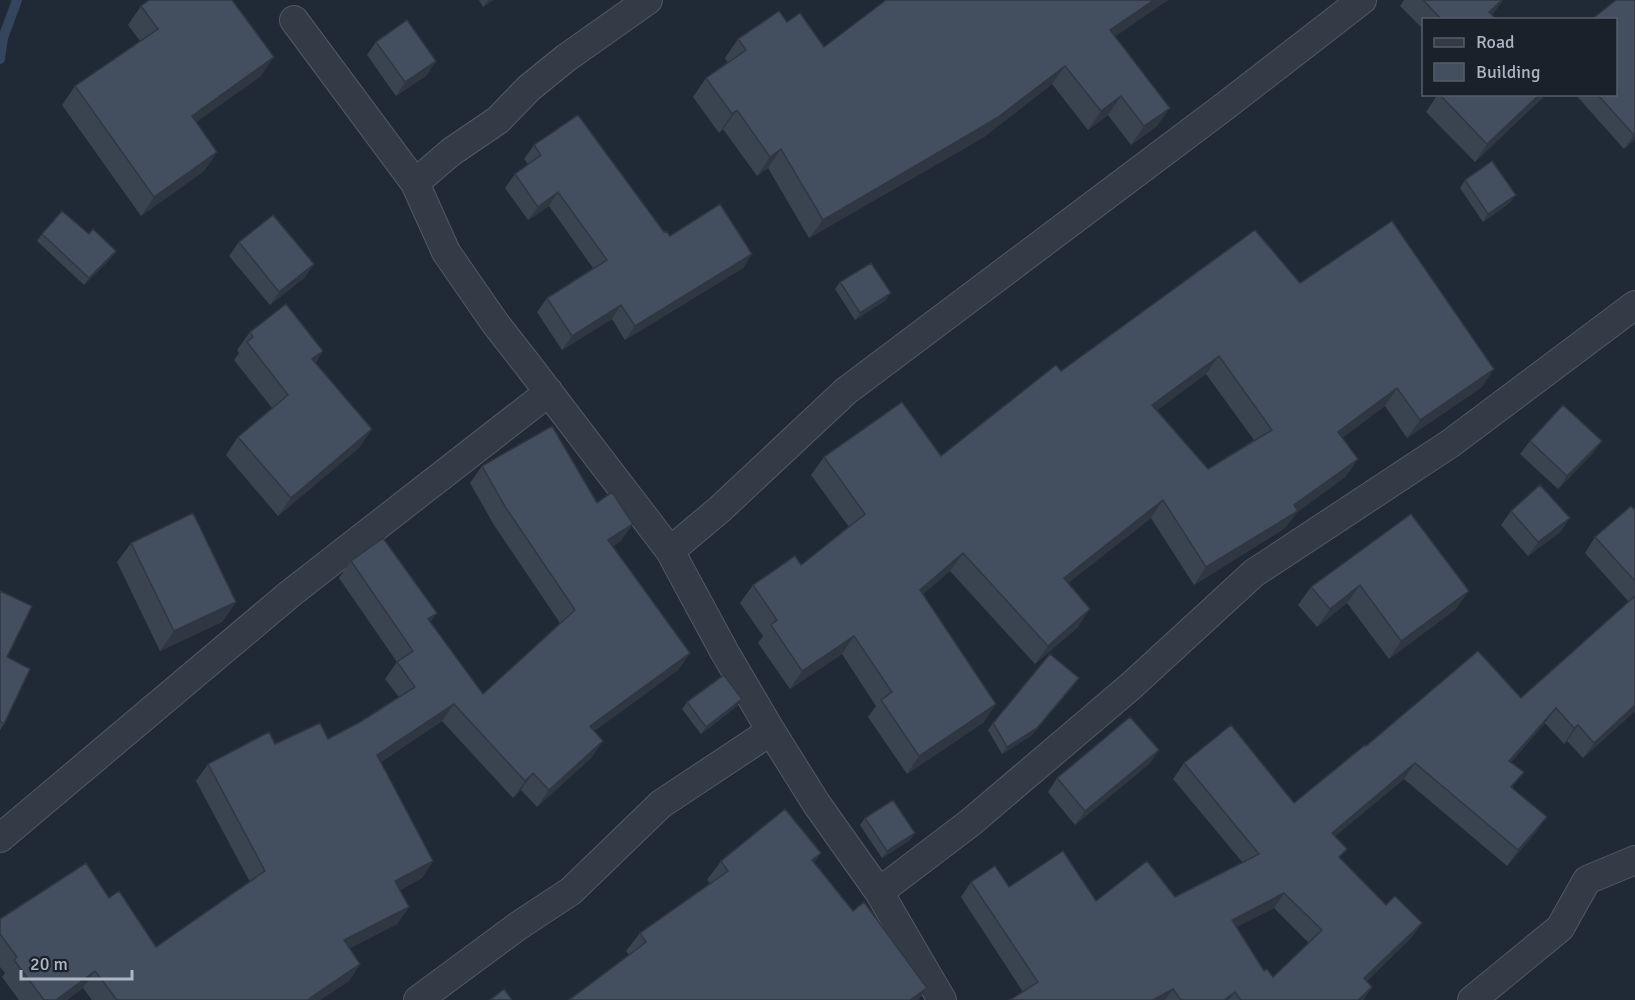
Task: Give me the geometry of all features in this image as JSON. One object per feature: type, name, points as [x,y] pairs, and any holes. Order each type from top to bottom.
[{"type":"street","points":[[415,183],[451,152],[498,120],[529,88],[566,58],[648,0]]},
{"type":"street","points":[[670,551],[720,509],[846,391],[1362,0]]},
{"type":"street","points":[[294,20],[415,183],[446,252],[495,323],[670,551],[724,651],[771,731],[816,803],[879,892],[942,1000]]},
{"type":"street","points":[[879,892],[971,822],[1131,686],[1254,573],[1451,443],[1635,305]]},
{"type":"street","points":[[0,838],[291,593],[549,392]]},
{"type":"street","points":[[418,1000],[518,926],[571,891],[661,804],[771,731]]},
{"type":"street","points":[[1472,1000],[1560,928],[1587,880],[1635,860]]},
{"type":"building","points":[[149,0],[232,0],[274,57],[192,116],[217,152],[154,197],[75,86],[158,29],[141,6]]},
{"type":"building","points":[[886,0],[1154,0],[1110,30],[1170,108],[1144,126],[1121,96],[1101,111],[1065,66],[997,118],[823,220],[781,149],[770,157],[737,110],[732,114],[706,78],[746,50],[738,39],[779,11],[787,22],[800,13],[824,47]]},
{"type":"building","points":[[1423,0],[1502,0],[1489,12],[1495,18],[1440,18]]},
{"type":"building","points":[[1616,0],[1635,0],[1634,135],[1599,96],[1617,96],[1617,18],[1594,18]]},
{"type":"building","points":[[407,20],[436,61],[405,82],[376,42]]},
{"type":"building","points":[[1441,96],[1538,96],[1487,144]]},
{"type":"building","points":[[578,115],[664,232],[666,231],[670,236],[720,204],[752,254],[635,326],[621,305],[572,336],[547,298],[607,260],[558,192],[538,207],[515,174],[541,155],[534,145]]},
{"type":"building","points":[[1492,161],[1516,195],[1488,214],[1465,180]]},
{"type":"building","points":[[62,211],[89,234],[93,229],[116,251],[89,278],[42,234]]},
{"type":"building","points":[[273,215],[314,264],[279,292],[239,242]]},
{"type":"building","points":[[1392,221],[1494,369],[1420,420],[1397,388],[1338,432],[1358,459],[1294,505],[1298,511],[1206,567],[1163,500],[1064,578],[1090,609],[1048,646],[963,553],[920,590],[996,704],[919,756],[881,700],[892,692],[854,636],[802,671],[771,625],[777,620],[753,585],[795,556],[801,565],[865,514],[824,457],[902,402],[941,456],[1056,365],[1061,371],[1255,230],[1300,283]],"holes":[[[1219,356],[1272,430],[1208,469],[1152,405]]]},
{"type":"building","points":[[871,263],[891,293],[860,313],[840,282]]},
{"type":"building","points":[[286,304],[323,351],[312,359],[372,429],[291,498],[238,437],[288,395],[247,342],[253,337],[250,332]]},
{"type":"building","points":[[1563,405],[1602,441],[1567,476],[1530,441]]},
{"type":"building","points":[[552,426],[597,503],[612,492],[633,524],[608,540],[690,653],[590,726],[603,741],[549,790],[533,773],[525,781],[454,704],[377,755],[433,861],[395,881],[409,907],[344,940],[360,964],[307,1000],[117,1000],[95,971],[56,1000],[44,1000],[14,960],[17,957],[0,934],[0,919],[86,863],[109,898],[119,891],[156,947],[265,871],[208,764],[269,732],[275,744],[320,723],[328,739],[360,722],[415,687],[397,662],[413,651],[351,561],[383,538],[437,613],[428,619],[483,694],[575,610],[506,508],[482,466]]},
{"type":"building","points":[[1540,485],[1570,518],[1538,542],[1511,511]]},
{"type":"building","points":[[1631,506],[1635,509],[1635,581],[1595,537]]},
{"type":"building","points":[[193,513],[236,602],[174,631],[131,543]]},
{"type":"building","points":[[1411,514],[1469,591],[1401,641],[1360,585],[1330,609],[1311,587]]},
{"type":"building","points":[[0,591],[32,606],[7,657],[30,669],[4,724],[0,721]]},
{"type":"building","points":[[1635,596],[1635,705],[1594,743],[1578,725],[1574,728],[1556,708],[1509,761],[1524,772],[1511,787],[1547,817],[1518,850],[1415,763],[1332,833],[1347,849],[1339,857],[1386,905],[1395,896],[1422,923],[1364,978],[1372,987],[1358,1000],[1241,1000],[1235,992],[1224,1000],[1181,1000],[1173,989],[1153,1000],[1010,1000],[1038,982],[971,882],[995,866],[1009,887],[1063,851],[1096,901],[1147,861],[1175,897],[1259,854],[1184,763],[1231,725],[1294,803],[1366,746],[1478,651],[1521,698]],"holes":[[[1284,893],[1322,930],[1273,977],[1267,969],[1264,971],[1232,920]]]},
{"type":"building","points":[[1050,654],[1079,678],[1037,728],[1007,747],[993,723]]},
{"type":"building","points":[[724,675],[742,699],[706,727],[687,702]]},
{"type":"building","points":[[1130,717],[1159,750],[1085,811],[1057,778]]},
{"type":"building","points":[[893,800],[915,833],[887,851],[865,818]]},
{"type":"building","points":[[785,809],[821,853],[812,860],[853,911],[864,902],[927,988],[910,1000],[569,1000],[646,942],[640,933],[728,871],[721,861]]},
{"type":"building","points":[[504,989],[512,1000],[490,1000]]},
{"type":"waterway","points":[[0,59],[3,38],[17,0]]}]
